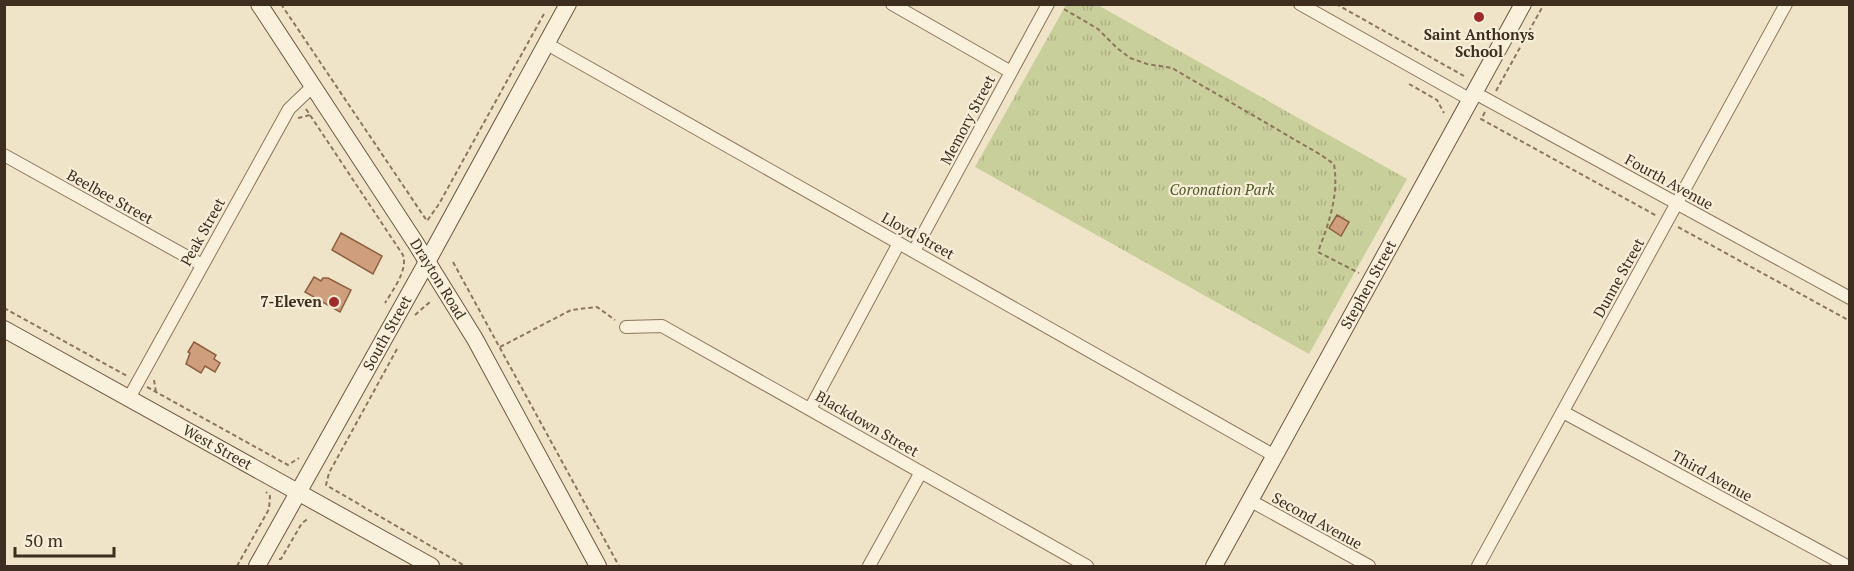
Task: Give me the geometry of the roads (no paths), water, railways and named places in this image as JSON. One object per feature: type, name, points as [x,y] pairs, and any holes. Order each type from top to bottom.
[{"type":"street","name":"Drayton Road","points":[[259,4],[428,262],[474,339],[598,567]]},
{"type":"street","name":"South Street","points":[[257,567],[428,262],[568,4]]},
{"type":"street","points":[[892,4],[1011,72]]},
{"type":"street","name":"Memory Street","points":[[914,250],[1048,4]]},
{"type":"street","name":"Fourth Avenue","points":[[1300,4],[1473,97],[1490,101],[1850,298]]},
{"type":"street","name":"Stephen Street","points":[[1214,567],[1523,4]]},
{"type":"street","name":"Dunne Street","points":[[1478,567],[1786,4]]},
{"type":"street","name":"Lloyd Street","points":[[547,44],[1275,456]]},
{"type":"street","name":"Peak Street","points":[[129,398],[289,109],[312,87]]},
{"type":"street","name":"Beelbee Street","points":[[4,156],[202,265]]},
{"type":"street","points":[[810,409],[899,243]]},
{"type":"street","name":"Blackdown Street","points":[[626,327],[662,326],[1088,567]]},
{"type":"street","name":"West Street","points":[[4,329],[431,567]]},
{"type":"street","name":"Third Avenue","points":[[1563,412],[1847,567]]},
{"type":"street","points":[[869,567],[921,472]]},
{"type":"street","name":"Second Avenue","points":[[1251,501],[1370,567]]},
{"type":"place","name":"Saint Anthonys School","points":[[1479,17]]},
{"type":"place","name":"7-Eleven","points":[[334,302]]},
{"type":"park label","name":"Coronation Park","points":[[1222,190]]}]
